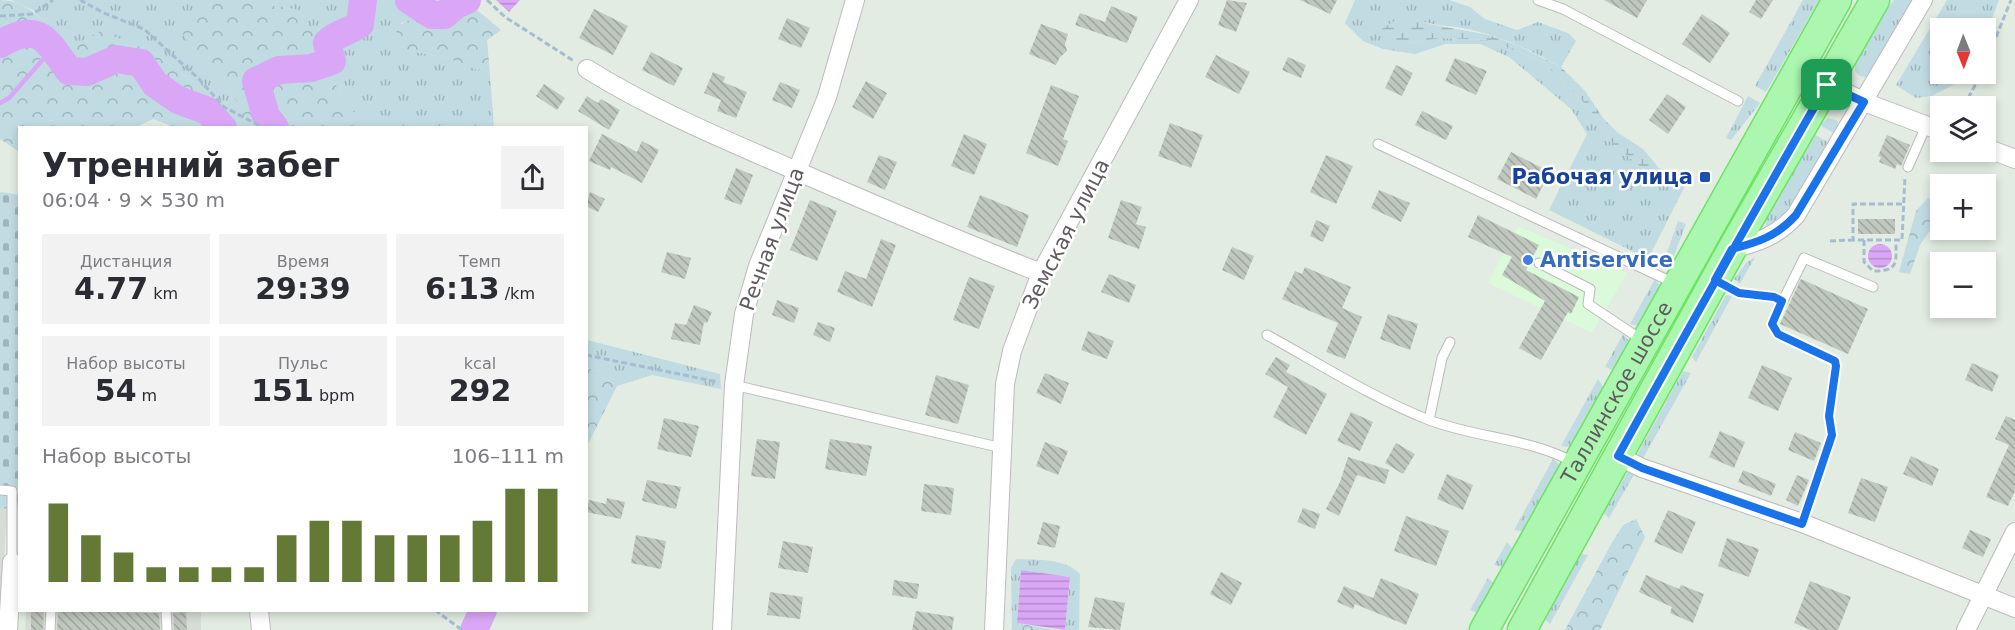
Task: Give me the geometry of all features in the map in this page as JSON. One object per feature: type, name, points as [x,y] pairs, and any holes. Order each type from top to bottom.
[{"type":"main road","name":"Таллинское шоссе","points":[[1484,630],[1837,0]]},
{"type":"main road","name":"Таллинское шоссе","points":[[1522,630],[1732,249],[1875,0]]},
{"type":"street","name":"Речная улица","points":[[722,630],[734,386],[744,314],[758,266],[827,97],[855,0]]},
{"type":"street","name":"Земская улица","points":[[994,630],[1005,384],[1012,351],[1041,273],[1189,0]]},
{"type":"street","points":[[1732,249],[1765,241],[1782,231],[1796,215],[1923,0]]},
{"type":"street","points":[[1798,68],[1827,85],[1864,102],[1930,128]]},
{"type":"street","points":[[587,69],[690,123],[929,229],[1041,273]]},
{"type":"street","points":[[1996,152],[2015,159]]},
{"type":"street","points":[[1618,456],[1642,468],[1802,524],[1986,594],[2015,608]]},
{"type":"street","points":[[1966,630],[2015,532]]},
{"type":"street","points":[[5,627],[14,572]]},
{"type":"street","points":[[260,612],[261,630]]},
{"type":"lane","points":[[1538,0],[1563,9],[1738,101]]},
{"type":"lane","points":[[1908,167],[1930,134]]},
{"type":"lane","points":[[1378,144],[1677,284]]},
{"type":"lane","points":[[1802,524],[1832,435],[1829,416],[1836,366],[1835,361],[1778,334],[1773,330],[1772,324],[1804,258],[1874,287]]},
{"type":"lane","points":[[1539,263],[1590,289],[1588,304],[1644,341]]},
{"type":"lane","points":[[1715,280],[1739,293],[1774,297],[1782,301]]},
{"type":"lane","points":[[1267,335],[1358,385],[1429,420],[1476,435],[1548,450],[1575,464]]},
{"type":"lane","points":[[1429,420],[1442,358],[1450,342]]},
{"type":"lane","points":[[734,386],[1002,448]]},
{"type":"lane","points":[[0,490],[12,491],[14,572]]},
{"type":"lane","points":[[50,630],[51,612]]},
{"type":"lane","points":[[166,612],[167,630]]},
{"type":"path","points":[[0,16],[33,14],[53,0]]},
{"type":"path","points":[[80,0],[104,13],[144,29],[199,79],[224,107],[260,126]]},
{"type":"path","points":[[488,0],[505,17],[587,69]]},
{"type":"path","points":[[1996,37],[2011,0]]},
{"type":"path","points":[[1830,241],[1902,240],[1902,204],[1908,167]]},
{"type":"path","points":[[1853,240],[1853,204],[1902,204]]},
{"type":"path","points":[[1864,240],[1864,262],[1873,271],[1887,271],[1894,266],[1897,256],[1896,240]]},
{"type":"path","points":[[588,355],[734,386]]},
{"type":"path","points":[[438,612],[462,630]]},
{"type":"shaded area","points":[[496,0],[520,0],[509,12]]},
{"type":"shaded area","points":[[1518,226],[1627,273],[1592,333],[1488,283]]},
{"type":"shaded area","points":[[1880,244],[1885,245],[1891,251],[1891,261],[1885,267],[1880,268],[1875,267],[1869,261],[1868,256],[1869,251],[1875,245]]},
{"type":"shaded area","points":[[0,509],[7,509],[0,630]]},
{"type":"shaded area","points":[[1021,570],[1070,577],[1065,630],[1017,623]]},
{"type":"shaded area","points":[[26,612],[201,612],[201,630],[25,630]]},
{"type":"green space","points":[[0,0],[11,1],[30,10],[68,48],[101,31],[151,51],[228,107],[242,107],[206,66],[181,31],[202,6],[239,1],[296,9],[342,71],[335,83],[349,109],[375,126],[172,126],[153,119],[139,126],[18,126],[18,151],[0,139]]},
{"type":"green space","points":[[11,0],[429,0],[426,16],[401,23],[406,50],[447,58],[478,70],[489,63],[494,126],[375,126],[349,109],[335,83],[181,30],[206,66],[243,107],[228,107],[151,51],[68,48],[33,10]]},
{"type":"green space","points":[[429,0],[465,0],[501,30],[487,40],[489,63],[478,70],[447,58],[406,50],[395,40],[398,29],[404,22],[426,16]]},
{"type":"green space","points":[[1355,0],[1449,0],[1470,7],[1485,19],[1517,30],[1538,22],[1568,33],[1576,41],[1561,67],[1488,34],[1417,19],[1407,43],[1442,38],[1489,40],[1546,63],[1590,109],[1608,140],[1651,175],[1677,180],[1677,174],[1689,178],[1648,259],[1549,210],[1587,134],[1571,109],[1509,57],[1480,44],[1445,44],[1415,54],[1383,49],[1363,41],[1345,23]]},
{"type":"green space","points":[[1803,0],[1819,0],[1766,92],[1755,86]]},
{"type":"green space","points":[[1894,0],[1915,0],[1867,77],[1860,76],[1855,71],[1855,65],[1883,14]]},
{"type":"green space","points":[[1947,0],[1999,0],[1992,18],[1936,18]]},
{"type":"green space","points":[[1417,19],[1429,24],[1489,35],[1519,46],[1561,67],[1585,91],[1603,118],[1618,133],[1643,149],[1659,168],[1677,174],[1677,180],[1674,183],[1651,175],[1608,140],[1590,109],[1546,63],[1489,40],[1442,38],[1407,43],[1383,41],[1379,31],[1394,21]]},
{"type":"green space","points":[[1930,28],[1930,84],[1954,84],[1932,96],[1916,98],[1896,85]]},
{"type":"green space","points":[[1748,96],[1760,103],[1731,140],[1726,138]]},
{"type":"green space","points":[[1828,118],[1838,121],[1837,135],[1820,125]]},
{"type":"green space","points":[[1814,134],[1831,144],[1791,211],[1767,228],[1765,221]]},
{"type":"green space","points":[[0,192],[18,195],[18,507],[0,509]]},
{"type":"green space","points":[[1930,198],[1930,230],[1920,245],[1910,274],[1899,272],[1916,211]]},
{"type":"green space","points":[[1678,221],[1686,224],[1669,269],[1662,267]]},
{"type":"green space","points":[[1755,257],[1740,284],[1734,279],[1746,263]]},
{"type":"green space","points":[[1655,279],[1660,286],[1638,326],[1630,324]]},
{"type":"green space","points":[[1726,295],[1732,296],[1696,362],[1692,357]]},
{"type":"green space","points":[[1623,334],[1629,341],[1613,370],[1605,367]]},
{"type":"green space","points":[[588,340],[720,374],[721,389],[652,375],[617,386],[588,368]]},
{"type":"green space","points":[[588,368],[617,386],[588,444]]},
{"type":"green space","points":[[1683,371],[1691,373],[1642,460],[1637,455]]},
{"type":"green space","points":[[1598,379],[1603,387],[1569,447],[1561,446]]},
{"type":"green space","points":[[1553,459],[1560,465],[1522,531],[1514,530]]},
{"type":"green space","points":[[1628,471],[1635,473],[1609,518],[1604,513]]},
{"type":"green space","points":[[1636,519],[1645,537],[1600,630],[1565,630],[1623,525]]},
{"type":"green space","points":[[1507,542],[1512,548],[1502,567],[1494,565]]},
{"type":"green space","points":[[1581,554],[1588,555],[1550,624],[1545,619]]},
{"type":"green space","points":[[1016,559],[1059,562],[1080,574],[1079,630],[1065,630],[1070,577],[1021,570],[1017,623],[1012,630],[1011,568]]},
{"type":"green space","points":[[1488,578],[1494,583],[1477,613],[1470,610]]},
{"type":"green space","points":[[1017,623],[1053,630],[1011,630]]},
{"type":"building","points":[[1227,0],[1247,3],[1236,32],[1218,25]]},
{"type":"building","points":[[1300,0],[1337,0],[1330,14]]},
{"type":"building","points":[[1604,0],[1647,0],[1637,18]]},
{"type":"building","points":[[1756,0],[1773,0],[1761,19],[1749,12]]},
{"type":"building","points":[[1111,6],[1138,17],[1127,43],[1075,25],[1080,13],[1105,22]]},
{"type":"building","points":[[594,9],[628,26],[613,55],[579,38]]},
{"type":"building","points":[[1702,14],[1730,33],[1710,63],[1682,44]]},
{"type":"building","points":[[787,18],[810,28],[801,48],[778,39]]},
{"type":"building","points":[[1041,24],[1068,34],[1065,44],[1067,51],[1056,65],[1029,54]]},
{"type":"building","points":[[651,52],[683,68],[674,86],[642,70]]},
{"type":"building","points":[[1216,55],[1250,72],[1239,94],[1205,77]]},
{"type":"building","points":[[1288,57],[1306,65],[1301,78],[1282,70]]},
{"type":"building","points":[[1455,58],[1487,71],[1476,95],[1445,81]]},
{"type":"building","points":[[1396,65],[1413,73],[1402,96],[1385,88]]},
{"type":"building","points":[[713,72],[725,77],[723,82],[747,92],[736,118],[717,111],[721,100],[704,93]]},
{"type":"building","points":[[866,81],[887,93],[873,119],[852,107]]},
{"type":"building","points":[[780,82],[800,90],[792,108],[772,100]]},
{"type":"building","points":[[544,84],[565,98],[557,110],[536,96]]},
{"type":"building","points":[[1051,85],[1079,96],[1063,139],[1068,141],[1058,166],[1026,153]]},
{"type":"building","points":[[1667,94],[1686,107],[1668,134],[1649,120]]},
{"type":"building","points":[[587,96],[598,103],[601,99],[620,110],[609,130],[578,111]]},
{"type":"building","points":[[1422,111],[1453,126],[1446,140],[1415,125]]},
{"type":"building","points":[[1170,123],[1203,135],[1191,168],[1158,156]]},
{"type":"building","points":[[602,134],[637,152],[642,141],[659,150],[642,183],[611,167],[610,170],[589,161]]},
{"type":"building","points":[[964,134],[987,144],[974,175],[951,166]]},
{"type":"building","points":[[1887,135],[1910,145],[1901,166],[1897,164],[1895,169],[1879,162],[1881,157],[1878,156]]},
{"type":"building","points":[[1511,152],[1550,172],[1536,199],[1497,179]]},
{"type":"building","points":[[879,155],[897,162],[885,190],[867,182]]},
{"type":"building","points":[[1326,155],[1353,166],[1336,204],[1310,192]]},
{"type":"building","points":[[736,168],[753,175],[741,205],[724,199]]},
{"type":"building","points":[[1379,190],[1410,203],[1401,222],[1371,208]]},
{"type":"building","points":[[590,192],[605,199],[598,212],[588,207]]},
{"type":"building","points":[[980,195],[1029,215],[1017,247],[967,227]]},
{"type":"building","points":[[810,200],[837,211],[817,261],[790,250]]},
{"type":"building","points":[[1121,200],[1142,207],[1136,224],[1146,227],[1139,249],[1108,238]]},
{"type":"building","points":[[1478,215],[1539,245],[1526,270],[1579,297],[1571,314],[1568,312],[1541,360],[1519,348],[1545,301],[1502,275],[1512,257],[1468,237]]},
{"type":"building","points":[[1858,219],[1895,219],[1895,234],[1858,234]]},
{"type":"building","points":[[1316,220],[1330,226],[1323,242],[1310,236]]},
{"type":"building","points":[[881,239],[896,245],[872,307],[837,292],[845,271],[866,279]]},
{"type":"building","points":[[1232,247],[1254,256],[1244,280],[1222,270]]},
{"type":"building","points":[[667,252],[691,258],[685,279],[661,272]]},
{"type":"building","points":[[1305,267],[1351,287],[1342,308],[1362,317],[1345,359],[1326,352],[1338,323],[1282,299],[1295,271],[1302,274]]},
{"type":"building","points":[[1109,274],[1136,285],[1129,303],[1101,292]]},
{"type":"building","points":[[969,277],[995,286],[979,329],[953,320]]},
{"type":"building","points":[[1801,279],[1868,309],[1848,354],[1780,324]]},
{"type":"building","points":[[777,300],[799,308],[794,323],[772,315]]},
{"type":"building","points":[[694,305],[712,312],[707,323],[704,322],[700,345],[671,339],[675,323],[686,325]]},
{"type":"building","points":[[1388,314],[1418,324],[1410,350],[1380,339]]},
{"type":"building","points":[[818,322],[835,328],[830,342],[813,335]]},
{"type":"building","points":[[1088,331],[1114,341],[1107,359],[1081,350]]},
{"type":"building","points":[[1276,357],[1290,365],[1286,372],[1327,394],[1306,435],[1273,417],[1288,387],[1265,374]]},
{"type":"building","points":[[1972,363],[1999,375],[1992,392],[1965,380]]},
{"type":"building","points":[[1762,365],[1792,378],[1778,411],[1748,398]]},
{"type":"building","points":[[1045,373],[1069,383],[1061,404],[1036,393]]},
{"type":"building","points":[[936,375],[969,385],[958,424],[925,415]]},
{"type":"building","points":[[1351,412],[1373,422],[1360,451],[1337,441]]},
{"type":"building","points":[[2006,416],[2015,420],[2015,491],[2008,506],[1986,497],[2009,445],[1995,439]]},
{"type":"building","points":[[664,418],[699,426],[691,457],[657,449]]},
{"type":"building","points":[[1720,431],[1745,442],[1734,468],[1709,457]]},
{"type":"building","points":[[1795,432],[1821,443],[1814,461],[1788,450]]},
{"type":"building","points":[[757,439],[780,442],[775,479],[751,476]]},
{"type":"building","points":[[830,439],[872,446],[866,476],[825,469]]},
{"type":"building","points":[[1045,442],[1068,451],[1058,475],[1036,466]]},
{"type":"building","points":[[1396,443],[1415,454],[1403,474],[1385,463]]},
{"type":"building","points":[[1911,456],[1939,469],[1932,486],[1903,474]]},
{"type":"building","points":[[1348,457],[1389,470],[1385,484],[1357,475],[1339,516],[1326,509],[1340,482]]},
{"type":"building","points":[[1743,470],[1776,484],[1771,496],[1738,482]]},
{"type":"building","points":[[1447,474],[1473,485],[1463,510],[1437,499]]},
{"type":"building","points":[[1797,475],[1809,480],[1798,506],[1786,500]]},
{"type":"building","points":[[1861,478],[1888,487],[1875,522],[1848,513]]},
{"type":"building","points":[[647,480],[681,487],[676,509],[642,501]]},
{"type":"building","points":[[924,484],[954,488],[951,515],[921,511]]},
{"type":"building","points":[[607,498],[625,502],[621,519],[588,512],[589,500],[606,504]]},
{"type":"building","points":[[1303,508],[1320,514],[1315,529],[1297,522]]},
{"type":"building","points":[[1668,510],[1696,522],[1682,554],[1654,542]]},
{"type":"building","points":[[1406,516],[1449,531],[1436,566],[1394,551]]},
{"type":"building","points":[[1043,522],[1060,526],[1055,548],[1037,544]]},
{"type":"building","points":[[1970,530],[1991,539],[1983,557],[1962,548]]},
{"type":"building","points":[[636,535],[666,541],[661,569],[631,563]]},
{"type":"building","points":[[1727,538],[1759,549],[1749,577],[1718,566]]},
{"type":"building","points":[[783,541],[813,547],[808,573],[778,568]]},
{"type":"building","points":[[1221,572],[1242,583],[1231,605],[1210,594]]},
{"type":"building","points":[[1646,575],[1679,589],[1681,585],[1704,594],[1693,623],[1670,613],[1672,607],[1639,592]]},
{"type":"building","points":[[1381,578],[1419,594],[1406,625],[1355,604],[1353,609],[1337,602],[1344,586],[1373,598]]},
{"type":"building","points":[[894,580],[919,584],[917,599],[892,595]]},
{"type":"building","points":[[1810,581],[1851,597],[1838,630],[1811,630],[1794,623]]},
{"type":"building","points":[[770,592],[803,597],[800,619],[767,615]]},
{"type":"building","points":[[1095,597],[1125,603],[1120,630],[1088,627]]},
{"type":"building","points":[[916,611],[954,617],[952,630],[912,630]]},
{"type":"building","points":[[31,612],[44,612],[43,630],[31,630]]},
{"type":"building","points":[[58,612],[159,613],[160,630],[57,630]]},
{"type":"building","points":[[186,612],[187,630],[174,630],[173,613]]},
{"type":"waterway","points":[[274,126],[266,116],[256,81],[279,70],[311,68],[332,61],[327,43],[360,24],[363,0]]},
{"type":"waterway","points":[[409,0],[432,15],[444,15],[456,5],[467,0]]},
{"type":"waterway","points":[[0,44],[24,34],[41,37],[48,42],[69,71],[87,72],[116,59],[141,63],[155,84],[178,100],[208,111],[221,126]]},
{"type":"waterway","points":[[0,103],[9,98],[53,48]]},
{"type":"waterway","points":[[474,630],[482,612]]},
{"type":"place","name":"Рабочая улица","points":[[1705,177]]},
{"type":"place","name":"Antiservice","points":[[1528,260]]},
{"type":"route","points":[[1827,85],[1732,249],[1618,456],[1642,468],[1802,524],[1832,435],[1829,416],[1835,361],[1773,330],[1772,324],[1782,301],[1774,297],[1739,293],[1715,280],[1732,249],[1765,241],[1782,231],[1796,215],[1864,102],[1827,85]]}]
